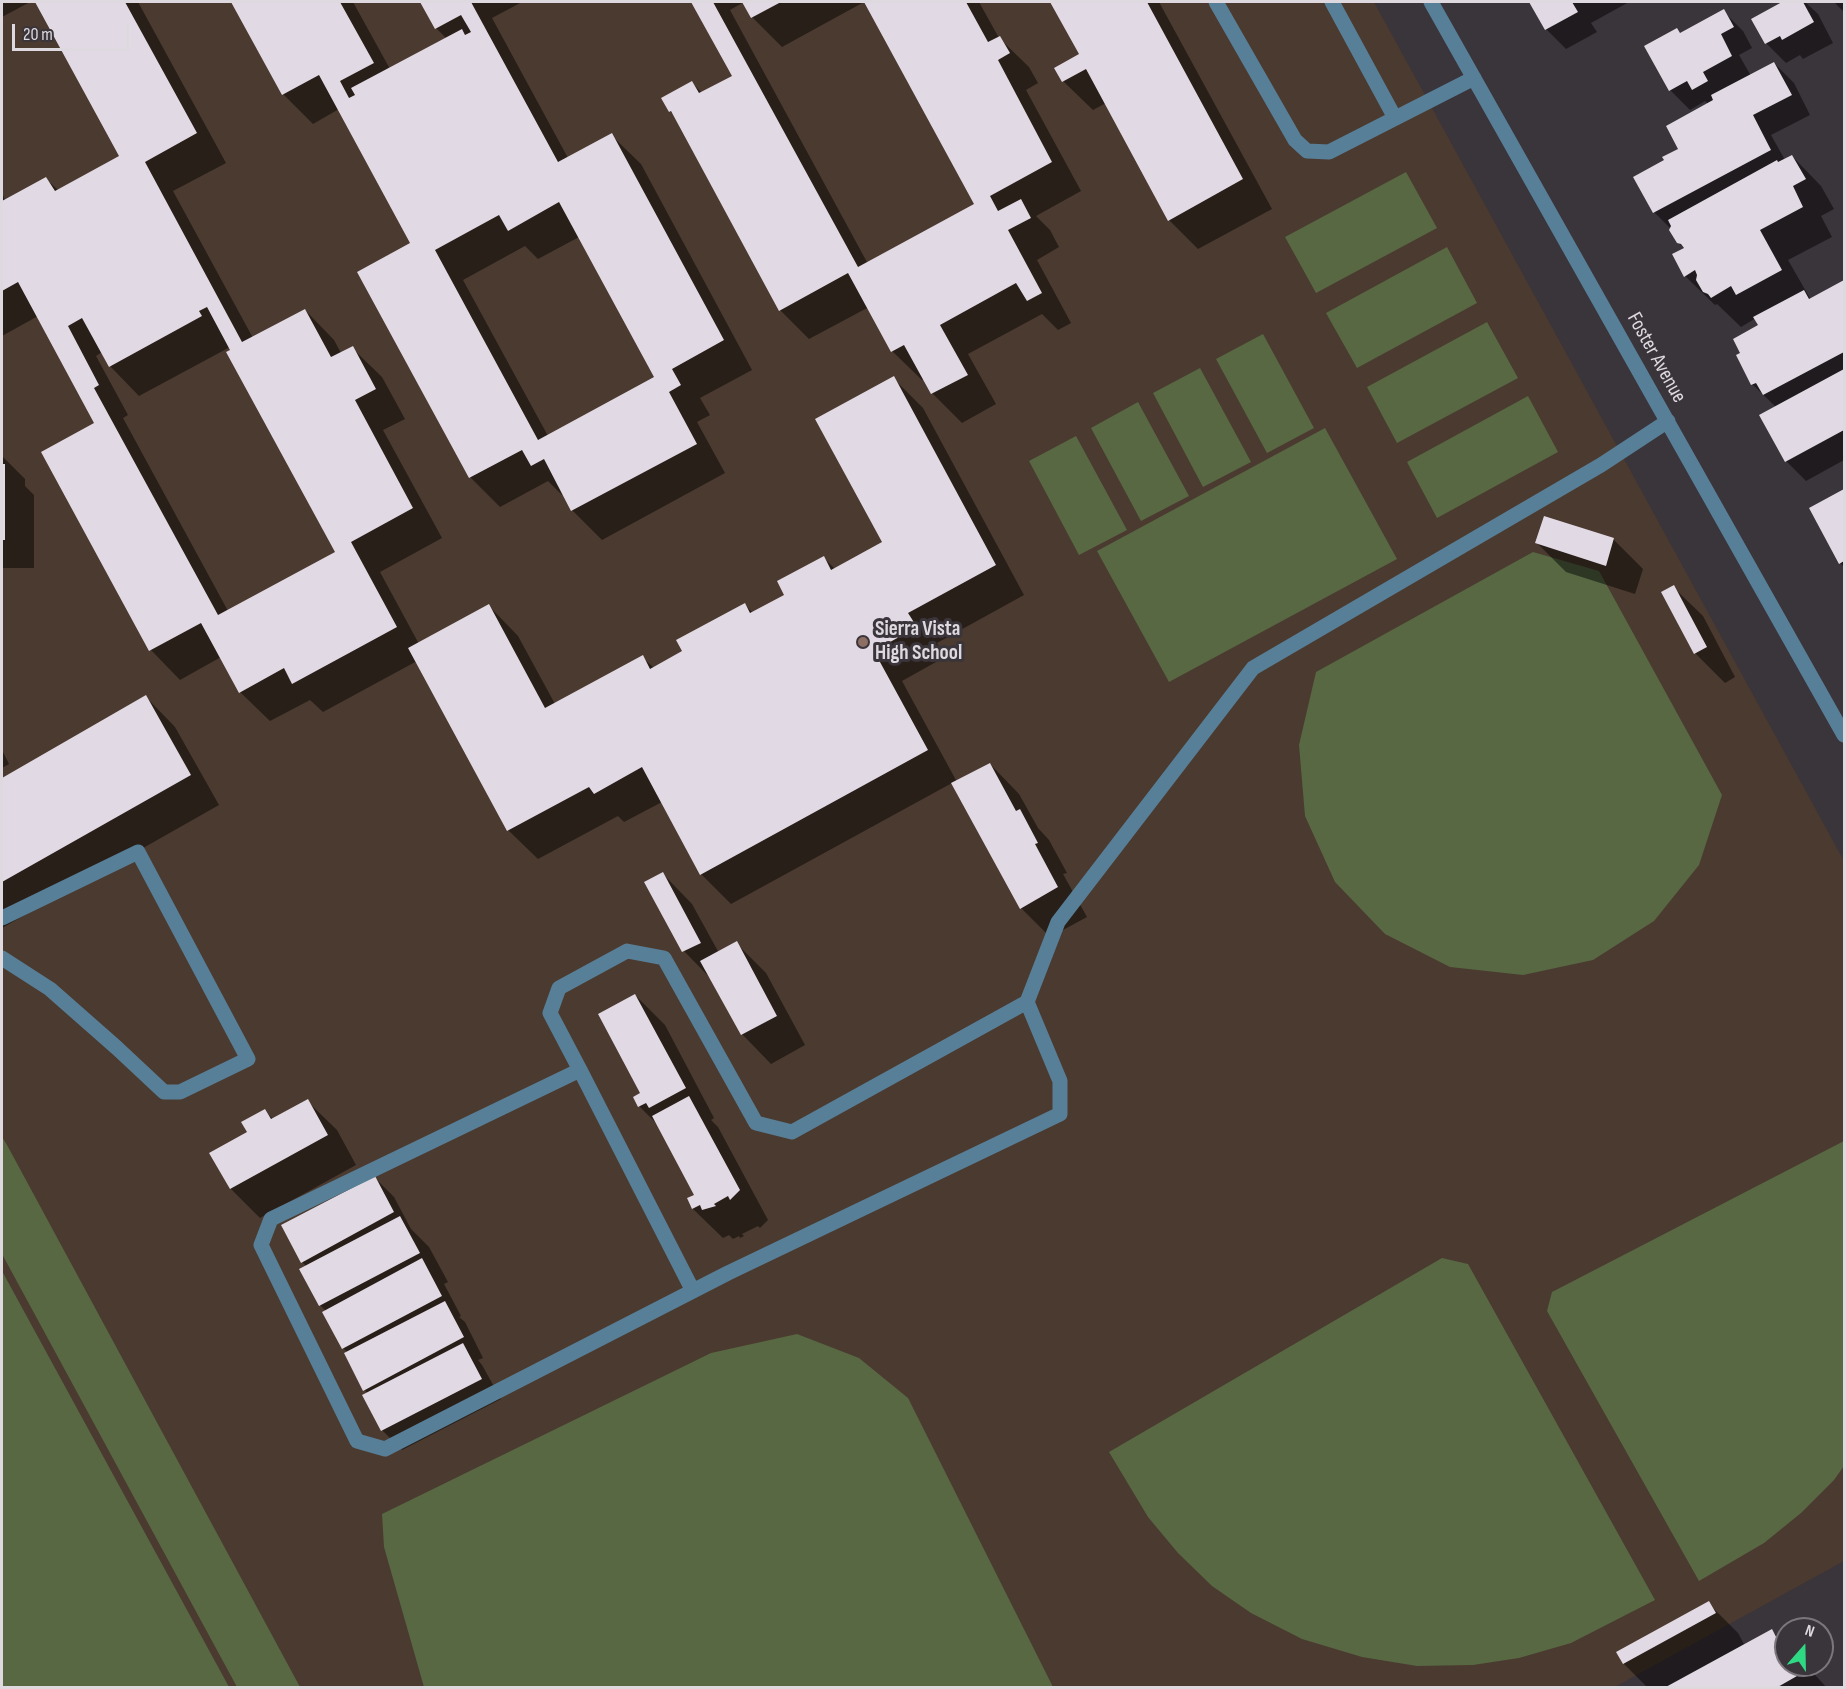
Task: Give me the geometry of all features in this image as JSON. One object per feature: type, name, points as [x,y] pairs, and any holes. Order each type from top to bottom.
[{"type":"street","points":[[1216,2],[1295,140],[1307,151],[1329,152],[1474,78]]},
{"type":"street","points":[[1332,2],[1395,118]]},
{"type":"street","name":"Foster Avenue","points":[[1431,2],[1845,735]]},
{"type":"street","points":[[693,1291],[550,1013],[559,988],[627,951],[664,958],[756,1123],[792,1132],[1027,1002],[1058,921],[1253,668],[1600,465],[1668,421]]},
{"type":"street","points":[[2,918],[138,852],[248,1059],[180,1092],[164,1092],[117,1047],[50,989],[2,958]]},
{"type":"street","points":[[580,1070],[271,1219],[261,1245],[357,1441],[385,1449],[728,1273],[1060,1114],[1060,1081],[1027,1002]]},
{"type":"shaded area","name":"Sierra Vista High School","points":[[2,2],[1374,2],[1844,861],[1844,1561],[1615,1687],[2,1688]]},
{"type":"green space","points":[[1406,172],[1437,228],[1316,293],[1285,237]]},
{"type":"green space","points":[[1447,247],[1477,303],[1357,368],[1326,313]]},
{"type":"green space","points":[[1487,322],[1518,378],[1397,443],[1367,387]]},
{"type":"green space","points":[[1263,334],[1314,428],[1267,453],[1216,359]]},
{"type":"green space","points":[[1200,368],[1251,462],[1203,487],[1153,393]]},
{"type":"green space","points":[[1528,396],[1558,452],[1437,518],[1407,462]]},
{"type":"green space","points":[[1138,402],[1189,496],[1141,521],[1091,428]]},
{"type":"green space","points":[[1325,428],[1397,559],[1169,682],[1097,551]]},
{"type":"green space","points":[[1076,436],[1127,530],[1079,555],[1029,461]]},
{"type":"green space","points":[[1533,552],[1599,571],[1722,795],[1699,865],[1654,921],[1593,960],[1523,975],[1450,967],[1385,934],[1335,882],[1305,816],[1299,745],[1316,672]]},
{"type":"green space","points":[[2,1137],[300,1687],[237,1687],[2,1254]]},
{"type":"green space","points":[[1844,1141],[1844,1466],[1834,1480],[1801,1513],[1764,1543],[1699,1581],[1547,1311],[1552,1292]]},
{"type":"green space","points":[[1442,1258],[1468,1264],[1655,1600],[1571,1643],[1519,1658],[1473,1665],[1417,1666],[1362,1657],[1302,1639],[1251,1613],[1212,1586],[1178,1553],[1148,1517],[1109,1452]]},
{"type":"green space","points":[[2,1271],[229,1687],[2,1687]]},
{"type":"green space","points":[[797,1334],[859,1358],[908,1398],[1053,1687],[424,1687],[384,1547],[382,1514],[711,1353]]},
{"type":"building","points":[[35,2],[125,2],[197,133],[145,162],[242,342],[305,309],[331,357],[353,346],[376,389],[355,400],[413,508],[351,542],[397,627],[292,684],[284,668],[239,693],[201,623],[149,651],[41,452],[94,423],[18,282],[2,291],[2,201],[46,177],[55,191],[119,156]],"holes":[[[207,307],[230,350],[226,352],[335,552],[218,615],[94,388],[99,385],[68,326],[82,318],[109,367],[202,316],[199,311]]]},
{"type":"building","points":[[231,2],[340,2],[374,63],[340,81],[349,98],[355,95],[351,88],[462,29],[465,35],[471,32],[461,15],[435,29],[420,2],[471,2],[558,162],[612,133],[724,340],[672,369],[681,385],[669,392],[697,444],[571,511],[544,459],[531,466],[522,450],[469,478],[357,272],[410,243],[319,75],[282,95]],"holes":[[[559,202],[654,377],[538,440],[435,250],[499,215],[508,231]]]},
{"type":"building","points":[[691,2],[713,2],[858,267],[974,204],[864,2],[966,2],[988,42],[1000,36],[1010,53],[998,60],[1052,162],[990,196],[998,211],[1021,199],[1031,218],[1008,230],[1042,293],[1027,301],[1016,283],[940,325],[968,375],[931,394],[904,345],[891,352],[848,273],[779,311],[671,111],[669,112],[661,98],[692,81],[699,93],[732,76]]},
{"type":"building","points":[[742,2],[781,2],[751,18]]},
{"type":"building","points":[[1050,2],[1147,2],[1243,179],[1168,221],[1086,69],[1062,82],[1054,68],[1079,54]]},
{"type":"building","points":[[1529,2],[1572,2],[1578,12],[1545,30]]},
{"type":"building","points":[[1782,2],[1803,2],[1814,22],[1782,40],[1780,36],[1765,44],[1751,19]]},
{"type":"building","points":[[1724,9],[1734,27],[1721,34],[1732,56],[1703,72],[1708,81],[1692,90],[1687,81],[1669,91],[1644,46],[1677,28],[1680,33]]},
{"type":"building","points":[[1774,62],[1792,95],[1753,115],[1771,150],[1653,213],[1633,177],[1664,160],[1662,157],[1678,149],[1666,126],[1713,100],[1711,95]]},
{"type":"building","points":[[1792,155],[1806,179],[1793,186],[1803,207],[1760,230],[1782,270],[1736,295],[1731,286],[1711,298],[1703,292],[1696,280],[1695,270],[1684,277],[1672,254],[1684,248],[1677,243],[1669,230],[1671,226],[1668,220],[1777,160],[1778,162]]},
{"type":"building","points":[[1844,280],[1844,352],[1763,395],[1756,383],[1751,385],[1736,355],[1740,353],[1733,339],[1758,325],[1753,317],[1804,290],[1809,299]]},
{"type":"building","points":[[1844,369],[1844,430],[1785,462],[1759,415]]},
{"type":"building","points":[[894,376],[996,565],[908,613],[917,627],[874,651],[928,750],[700,875],[642,767],[594,794],[589,787],[507,831],[408,648],[489,604],[545,708],[643,655],[650,669],[682,651],[676,640],[745,603],[750,613],[784,595],[777,581],[824,556],[831,570],[882,542],[815,419]]},
{"type":"building","points":[[2,464],[5,464],[5,540],[2,540]]},
{"type":"building","points":[[1844,489],[1844,561],[1839,564],[1809,508]]},
{"type":"building","points":[[1544,516],[1614,538],[1606,566],[1535,543]]},
{"type":"building","points":[[1674,585],[1707,647],[1694,654],[1661,592]]},
{"type":"building","points":[[146,695],[191,775],[2,882],[2,778]]},
{"type":"building","points":[[990,763],[1016,811],[1020,809],[1038,843],[1035,844],[1058,887],[1020,909],[951,783]]},
{"type":"building","points":[[663,872],[701,943],[682,952],[644,882]]},
{"type":"building","points":[[737,941],[777,1016],[741,1035],[700,961]]},
{"type":"building","points":[[635,994],[686,1088],[649,1108],[646,1103],[638,1107],[633,1097],[640,1093],[598,1014]]},
{"type":"building","points":[[689,1096],[740,1190],[730,1200],[728,1196],[714,1204],[716,1206],[702,1210],[700,1205],[692,1209],[687,1198],[694,1195],[652,1116]]},
{"type":"building","points":[[308,1099],[328,1135],[230,1189],[209,1153],[247,1132],[241,1122],[265,1109],[271,1119]]},
{"type":"building","points":[[375,1176],[394,1212],[301,1263],[281,1225]]},
{"type":"building","points":[[400,1216],[420,1253],[319,1306],[299,1269]]},
{"type":"building","points":[[422,1258],[442,1296],[342,1349],[322,1312]]},
{"type":"building","points":[[445,1301],[464,1337],[363,1391],[344,1353]]},
{"type":"building","points":[[463,1343],[482,1379],[381,1431],[362,1395]]},
{"type":"building","points":[[1709,1601],[1716,1613],[1623,1664],[1616,1652]]},
{"type":"building","points":[[1772,1629],[1774,1633],[1774,1677],[1795,1677],[1776,1688],[1664,1688]]},
{"type":"place","name":"Sierra Vista High School","points":[[863,642]]}]
